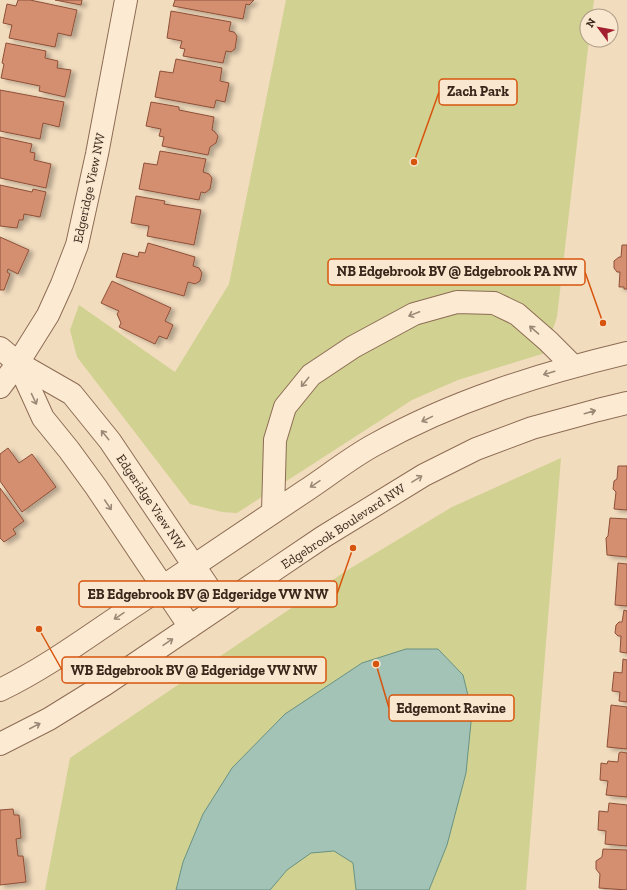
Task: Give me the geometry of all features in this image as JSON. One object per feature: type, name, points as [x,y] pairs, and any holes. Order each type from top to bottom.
[{"type":"street","name":"Edgeridge View NW","points":[[0,387],[18,363],[48,316],[77,245],[96,160],[126,0]]},
{"type":"street","points":[[273,512],[275,440],[285,407],[311,375],[353,347],[414,314],[457,302],[494,303],[517,314],[573,366]]},
{"type":"street","points":[[0,348],[18,363],[43,418],[87,475],[190,627]]},
{"type":"street","points":[[0,690],[44,666],[373,445],[457,404],[513,384],[573,366],[627,353]]},
{"type":"street","name":"Edgeridge View NW","points":[[18,363],[72,394],[110,441],[221,606]]},
{"type":"street","name":"Edgebrook Boulevard NW","points":[[0,744],[49,719],[104,685],[323,537],[424,475],[476,449],[532,428],[627,403]]},
{"type":"green space","points":[[286,0],[594,0],[593,8],[579,8],[579,48],[588,48],[557,317],[545,353],[458,380],[412,400],[237,513],[222,512],[190,504],[77,357],[70,330],[79,305],[175,372],[229,284]]},
{"type":"green space","points":[[561,458],[526,890],[45,890],[70,758],[346,571],[452,507]]},
{"type":"shaded area","points":[[406,649],[438,649],[463,675],[472,712],[466,773],[447,845],[429,890],[356,890],[353,863],[334,851],[311,853],[287,870],[270,890],[176,890],[183,862],[203,814],[232,768],[285,714],[362,663]]},
{"type":"building","points":[[18,0],[30,0],[77,10],[71,36],[58,33],[55,47],[9,38],[12,25],[3,23],[7,4],[16,6]]},
{"type":"building","points":[[55,0],[82,0],[81,5]]},
{"type":"building","points":[[175,0],[254,0],[249,5],[246,4],[243,19],[173,6]]},
{"type":"building","points":[[171,11],[231,22],[229,31],[234,32],[237,36],[235,49],[231,52],[226,51],[223,63],[183,56],[185,49],[180,48],[182,41],[167,38]]},
{"type":"building","points":[[6,43],[46,51],[45,58],[58,61],[57,68],[71,70],[65,97],[39,91],[40,86],[1,78]]},
{"type":"building","points":[[176,59],[222,68],[220,81],[229,83],[225,102],[216,100],[214,108],[155,97],[160,71],[173,73]]},
{"type":"building","points":[[0,90],[64,102],[59,127],[43,123],[40,139],[0,131]]},
{"type":"building","points":[[151,102],[179,107],[179,110],[214,117],[212,130],[218,136],[216,143],[210,147],[208,155],[162,146],[164,137],[159,136],[161,129],[146,126]]},
{"type":"building","points":[[0,137],[32,144],[30,152],[35,153],[34,160],[51,164],[46,188],[0,178]]},
{"type":"building","points":[[160,151],[206,159],[203,172],[209,174],[212,178],[210,189],[205,193],[201,192],[199,200],[139,189],[144,163],[157,165]]},
{"type":"building","points":[[0,185],[32,192],[33,189],[46,192],[40,217],[24,214],[23,220],[19,220],[17,228],[0,226]]},
{"type":"building","points":[[136,196],[165,201],[164,204],[201,210],[194,245],[147,236],[149,226],[131,223]]},
{"type":"building","points":[[0,237],[29,250],[18,274],[8,269],[7,272],[10,274],[4,290],[0,290]]},
{"type":"building","points":[[148,243],[195,257],[193,266],[199,268],[202,273],[200,281],[195,284],[188,282],[184,296],[116,277],[123,253],[138,257],[139,252],[145,253]]},
{"type":"building","points":[[622,245],[627,245],[627,289],[624,289],[624,287],[619,287],[620,272],[617,272],[614,268],[614,261],[621,257]]},
{"type":"building","points":[[112,281],[171,308],[165,321],[173,325],[167,339],[159,336],[155,344],[119,327],[121,323],[117,314],[119,311],[101,303]]},
{"type":"building","points":[[8,448],[19,463],[32,454],[56,487],[22,512],[0,481],[0,454]]},
{"type":"building","points":[[618,466],[627,466],[627,510],[614,509],[616,492],[613,489],[614,481],[617,479]]},
{"type":"building","points":[[0,488],[24,521],[13,529],[16,534],[4,542],[0,538]]},
{"type":"building","points":[[610,518],[627,519],[627,557],[607,555],[606,538],[608,536]]},
{"type":"building","points":[[618,563],[627,564],[627,606],[615,605]]},
{"type":"building","points":[[624,610],[627,611],[627,653],[620,652],[621,636],[618,636],[615,633],[616,625],[619,622],[622,622]]},
{"type":"building","points":[[623,659],[627,660],[627,702],[619,701],[620,692],[612,691],[614,672],[622,673]]},
{"type":"building","points":[[611,705],[627,707],[627,749],[607,747]]},
{"type":"building","points":[[619,753],[627,753],[627,797],[606,795],[608,781],[600,780],[601,763],[607,764],[608,761],[618,762]]},
{"type":"building","points":[[609,803],[627,805],[627,846],[605,844],[606,831],[598,830],[599,811],[608,812]]},
{"type":"building","points":[[13,809],[14,815],[19,815],[21,838],[16,839],[18,856],[23,856],[26,882],[0,885],[0,810]]},
{"type":"building","points":[[603,849],[627,850],[627,890],[599,888],[600,874],[596,869],[596,861],[602,857]]},
{"type":"place","name":"Zach Park","points":[[414,162]]},
{"type":"place","name":"NB Edgebrook BV @ Edgebrook PA NW","points":[[603,323]]},
{"type":"place","name":"EB Edgebrook BV @ Edgeridge VW NW","points":[[353,548]]},
{"type":"place","name":"WB Edgebrook BV @ Edgeridge VW NW","points":[[39,629]]},
{"type":"place","name":"Edgemont Ravine","points":[[376,664]]}]
